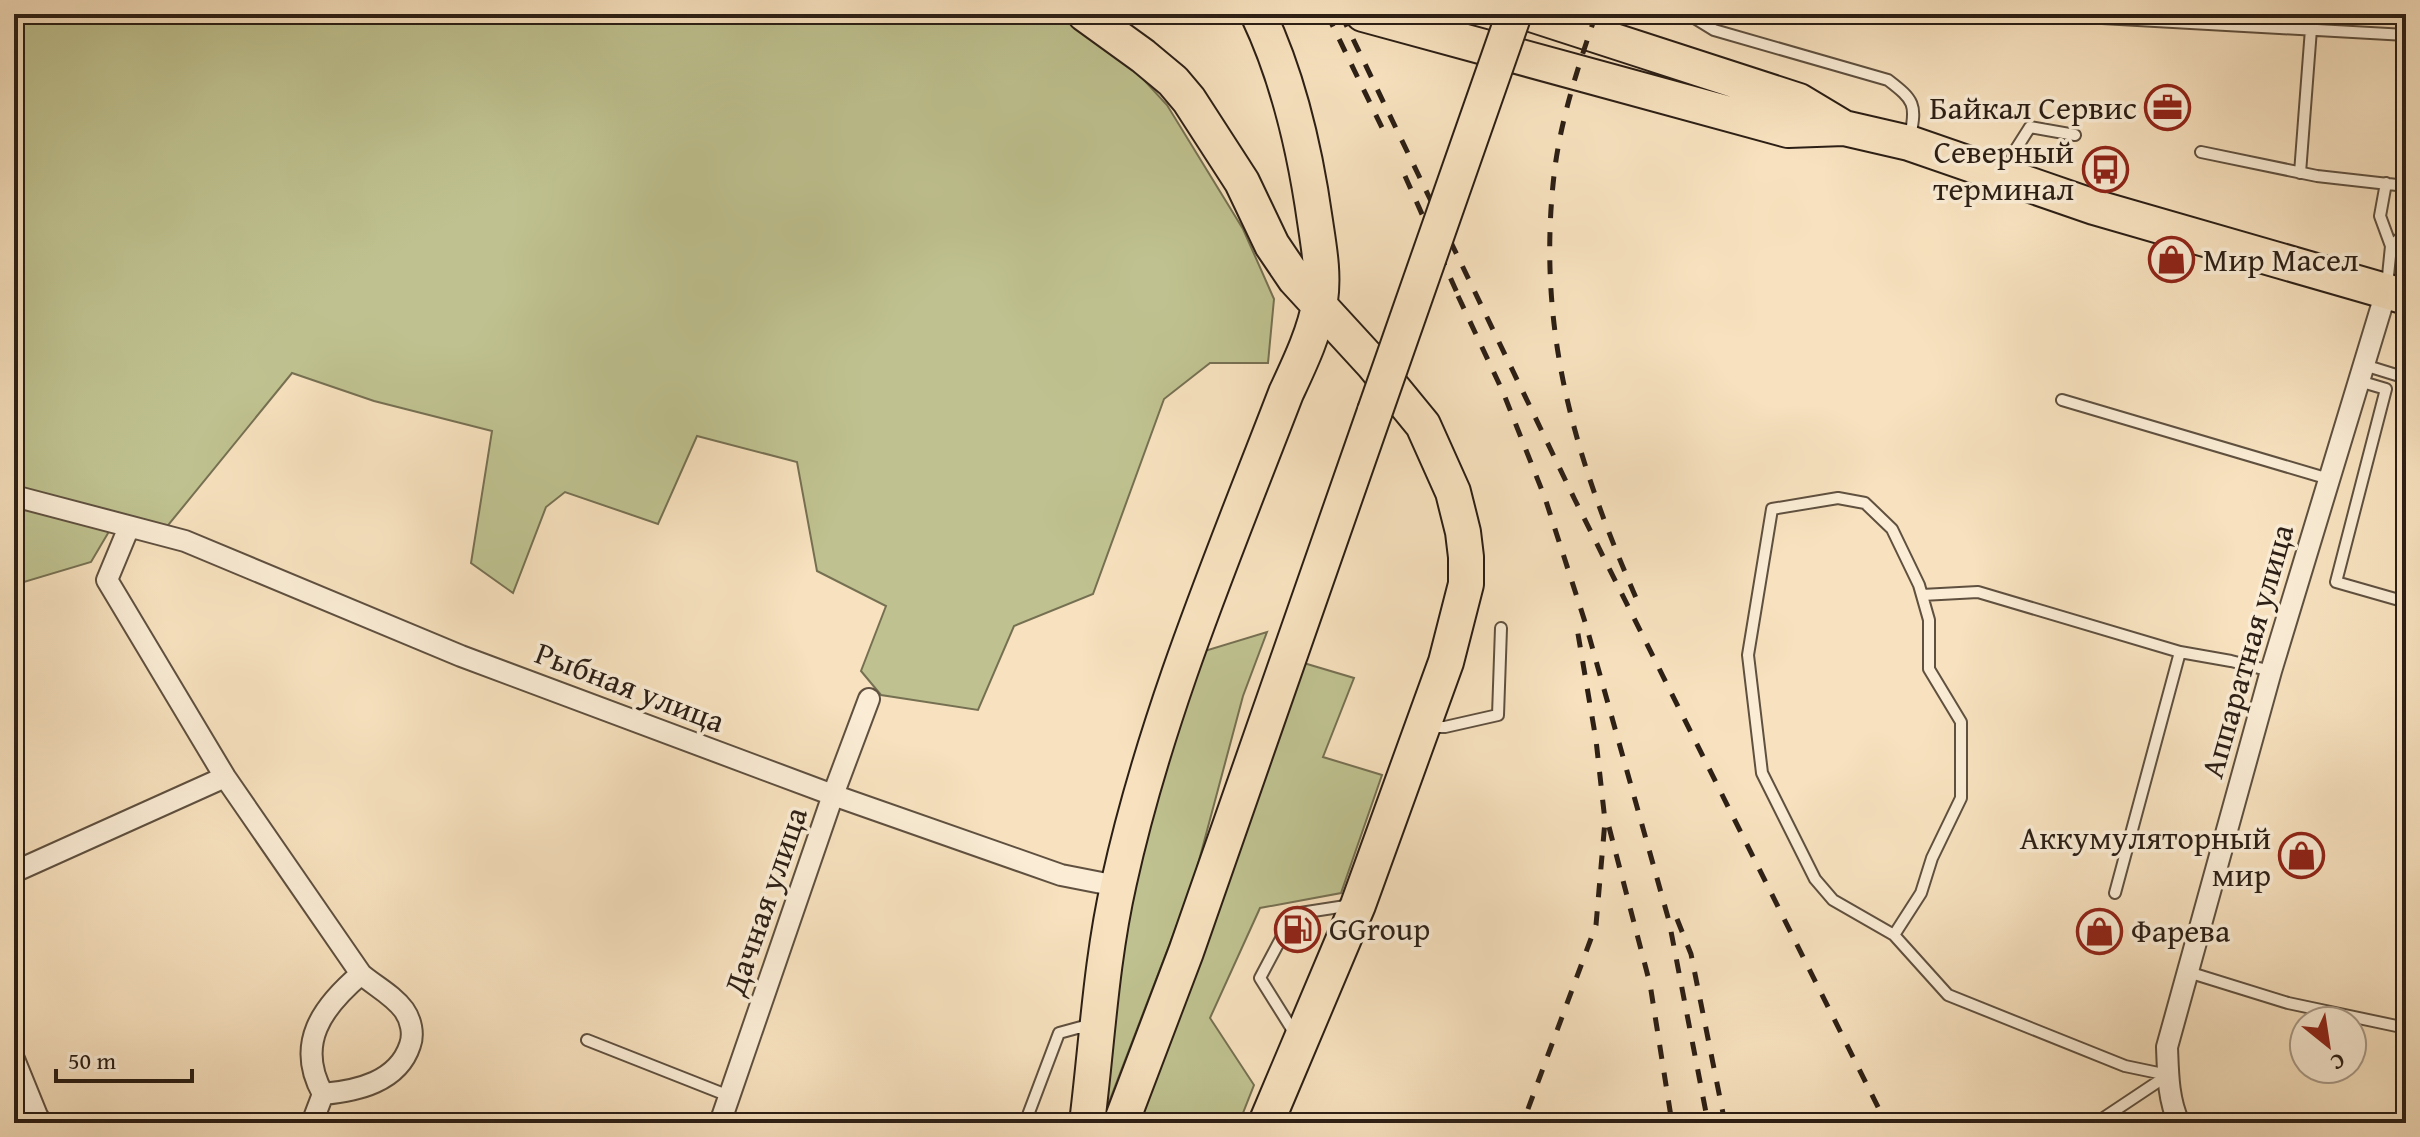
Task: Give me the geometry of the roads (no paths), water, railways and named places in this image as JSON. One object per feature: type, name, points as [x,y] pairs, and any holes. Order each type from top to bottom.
[{"type":"main road","points":[[1085,14],[1143,56],[1189,100],[1242,182],[1272,245],[1295,279],[1423,425],[1460,514],[1466,584],[1446,662],[1358,905],[1266,1123]]},
{"type":"main road","points":[[1363,14],[1788,130],[1844,128],[1909,143],[2094,207],[2396,294]]},
{"type":"main road","points":[[1124,1112],[1186,952],[1514,14]]},
{"type":"main road","points":[[1531,14],[1799,101],[1844,128]]},
{"type":"main road","points":[[1087,1123],[1117,886],[1140,800],[1187,650],[1300,362],[1319,305],[1321,264],[1310,176],[1293,111],[1263,25]]},
{"type":"street","name":"Аппаратная улица","points":[[2179,1123],[2173,1110],[2167,1047],[2271,671],[2329,479],[2362,373],[2396,294]]},
{"type":"street","name":"Рыбная улица","points":[[14,496],[185,541],[461,656],[833,795],[1061,875],[1117,886]]},
{"type":"street","points":[[129,527],[107,580],[225,777],[361,974],[404,1011],[411,1023],[411,1041],[404,1061],[392,1073],[347,1092],[323,1094]]},
{"type":"street","name":"Дачная улица","points":[[720,1123],[869,699]]},
{"type":"street","points":[[14,872],[225,777]]},
{"type":"street","points":[[323,1094],[312,1075],[310,1056],[314,1033],[330,1003],[361,974]]},
{"type":"street","points":[[14,1059],[39,1120]]},
{"type":"street","points":[[312,1123],[323,1094]]},
{"type":"street","points":[[14,1110],[39,1120]]},
{"type":"lane","points":[[1688,14],[1714,30],[1888,80],[1910,97],[1915,117],[1909,143]]},
{"type":"lane","points":[[2102,18],[2406,35]]},
{"type":"lane","points":[[2300,173],[2311,29]]},
{"type":"lane","points":[[2007,176],[2016,149],[2030,127],[2075,135]]},
{"type":"lane","points":[[2201,152],[2300,173],[2406,186]]},
{"type":"lane","points":[[2386,183],[2380,216],[2391,246],[2396,294]]},
{"type":"lane","points":[[2391,246],[2406,233]]},
{"type":"lane","points":[[2362,373],[2406,378]]},
{"type":"lane","points":[[2362,373],[2386,389],[2336,582],[2406,602]]},
{"type":"lane","points":[[2062,400],[2329,479]]},
{"type":"lane","points":[[1894,935],[1921,893],[1932,858],[1961,798],[1961,722],[1929,669],[1929,620],[1922,595],[1892,529],[1865,503],[1838,498],[1772,509],[1748,655],[1762,773],[1815,879],[1833,900],[1894,935],[1948,995],[2125,1066],[2168,1075]]},
{"type":"lane","points":[[1922,595],[1978,592],[2180,652],[2271,671]]},
{"type":"lane","points":[[1422,727],[1445,727],[1498,715],[1501,628]]},
{"type":"lane","points":[[2115,893],[2180,652]]},
{"type":"lane","points":[[1301,1044],[1260,978],[1294,914],[1358,905]]},
{"type":"lane","points":[[2188,972],[2288,1003],[2406,1028]]},
{"type":"lane","points":[[1025,1123],[1059,1033],[1081,1027],[1098,1031]]},
{"type":"lane","points":[[587,1040],[729,1096]]},
{"type":"lane","points":[[2096,1123],[2168,1075]]},
{"type":"railway","points":[[1327,14],[1388,140]]},
{"type":"railway","points":[[1341,14],[1575,500],[1886,1123]]},
{"type":"railway","points":[[1596,14],[1558,148],[1550,225],[1551,281],[1556,336],[1578,442],[1637,600]]},
{"type":"railway","points":[[1405,176],[1462,304]]},
{"type":"railway","points":[[1458,296],[1503,392],[1545,498],[1586,625],[1669,921],[1708,1123]]},
{"type":"railway","points":[[1528,1109],[1596,925],[1605,821],[1596,740],[1577,628]]},
{"type":"railway","points":[[1609,827],[1650,984],[1672,1123]]},
{"type":"railway","points":[[1677,919],[1691,954],[1725,1123]]},
{"type":"place","name":"Байкал Сервис","points":[[2168,108]]},
{"type":"place","name":"Северный терминал","points":[[2105,170]]},
{"type":"place","name":"Мир Масел","points":[[2172,260]]},
{"type":"place","name":"Аккумуляторный мир","points":[[2302,856]]},
{"type":"place","name":"GGroup","points":[[1298,929]]},
{"type":"place","name":"Фарева","points":[[2100,931]]}]
